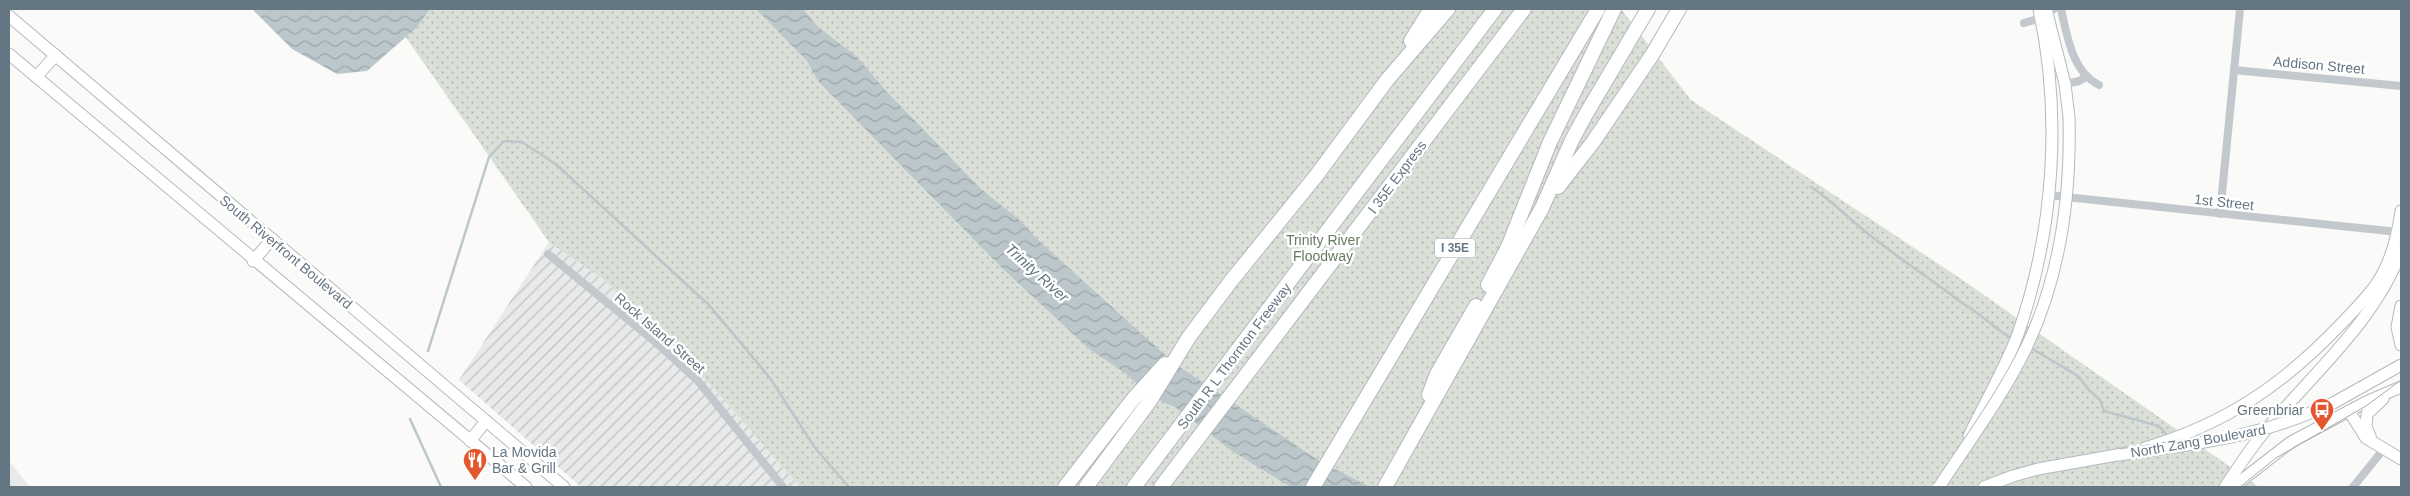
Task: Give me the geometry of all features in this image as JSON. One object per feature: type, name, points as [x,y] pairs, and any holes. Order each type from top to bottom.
[{"type":"highway","points":[[1387,80],[1432,9]]},
{"type":"highway","points":[[1423,22],[1436,9]]},
{"type":"highway","points":[[1087,485],[1149,402],[1189,337],[1231,280],[1316,176],[1387,80],[1448,9]]},
{"type":"highway","name":"South R L Thornton Freeway","points":[[1134,487],[1495,9]]},
{"type":"highway","name":"I 35E Express","points":[[1161,487],[1524,9]]},
{"type":"highway","name":"I 35E","points":[[1313,487],[1598,9]]},
{"type":"highway","points":[[1410,442],[1437,374],[1508,247],[1550,142],[1614,9]]},
{"type":"highway","points":[[1385,487],[1542,208],[1572,140],[1602,84],[1648,9]]},
{"type":"highway","points":[[1542,208],[1593,142],[1652,55],[1679,9]]},
{"type":"highway","points":[[1065,487],[1134,398],[1189,337]]},
{"type":"main road","points":[[1939,487],[2004,389],[2027,347],[2050,286],[2067,206],[2070,150],[2065,84],[2046,12]]},
{"type":"main road","points":[[1958,458],[2003,370],[2018,334],[2032,289],[2042,239],[2052,119],[2046,12]]},
{"type":"main road","name":"South Riverfront Boulevard","points":[[9,16],[564,487]]},
{"type":"main road","name":"South Riverfront Boulevard","points":[[9,54],[253,261],[526,487]]},
{"type":"main road","points":[[36,77],[56,55]]},
{"type":"main road","points":[[2120,455],[2191,433],[2226,416],[2258,398],[2300,364],[2361,303],[2382,274],[2398,232],[2401,211]]},
{"type":"main road","points":[[253,261],[272,239]]},
{"type":"main road","points":[[2225,487],[2268,427],[2356,327],[2380,295],[2401,251]]},
{"type":"main road","points":[[2401,306],[2397,327],[2401,345]]},
{"type":"main road","name":"North Zang Boulevard","points":[[1984,487],[2012,476],[2038,469],[2217,441],[2261,431],[2309,415],[2401,365]]},
{"type":"main road","points":[[2378,447],[2366,426],[2367,414],[2400,388]]},
{"type":"main road","name":"North Zang Boulevard","points":[[2233,487],[2291,442],[2400,388]]},
{"type":"main road","points":[[2349,412],[2361,433],[2378,447],[2401,459]]},
{"type":"main road","points":[[470,441],[486,421]]},
{"type":"street","points":[[2061,9],[2077,63],[2086,78],[2099,85]]},
{"type":"street","points":[[2220,214],[2240,9]]},
{"type":"street","points":[[2024,22],[2046,12]]},
{"type":"street","name":"Addison Street","points":[[2234,70],[2401,86]]},
{"type":"street","points":[[2065,84],[2079,82],[2086,78]]},
{"type":"street","name":"1st Street","points":[[2047,195],[2398,232]]},
{"type":"street","name":"Rock Island Street","points":[[548,254],[660,346],[698,381],[783,487]]},
{"type":"street","points":[[2353,487],[2378,447]]},
{"type":"shaded area","points":[[549,242],[604,280],[709,383],[800,487],[581,487],[459,380]]},
{"type":"shaded area","points":[[9,461],[30,487],[9,487]]},
{"type":"green space","name":"Trinity River Floodway","points":[[386,9],[1621,9],[1691,100],[1964,281],[2259,487],[800,487],[709,383],[604,280],[549,242]]},
{"type":"water","points":[[252,9],[430,9],[416,28],[367,71],[337,74],[292,49]]},
{"type":"water","name":"Trinity River","points":[[756,9],[803,9],[817,26],[857,57],[888,93],[981,189],[1022,222],[1037,239],[1174,363],[1321,462],[1370,487],[1291,487],[1232,451],[1175,407],[1154,398],[1122,371],[1088,348],[1001,267],[818,81],[807,61]]},
{"type":"waterway","points":[[428,351],[489,157],[504,141],[522,142],[557,165],[709,305],[770,378],[815,448],[849,487]]},
{"type":"waterway","points":[[1811,187],[1887,248],[2013,339]]},
{"type":"waterway","points":[[2031,348],[2078,376],[2100,400],[2104,411]]},
{"type":"waterway","points":[[2104,411],[2159,426],[2168,436]]},
{"type":"waterway","points":[[410,419],[441,487]]},
{"type":"tram line","points":[[2240,487],[2276,458],[2366,406],[2401,380]]},
{"type":"place","name":"Greenbriar","points":[[2322,431]]},
{"type":"place","name":"La Movida Bar & Grill","points":[[475,481]]}]
